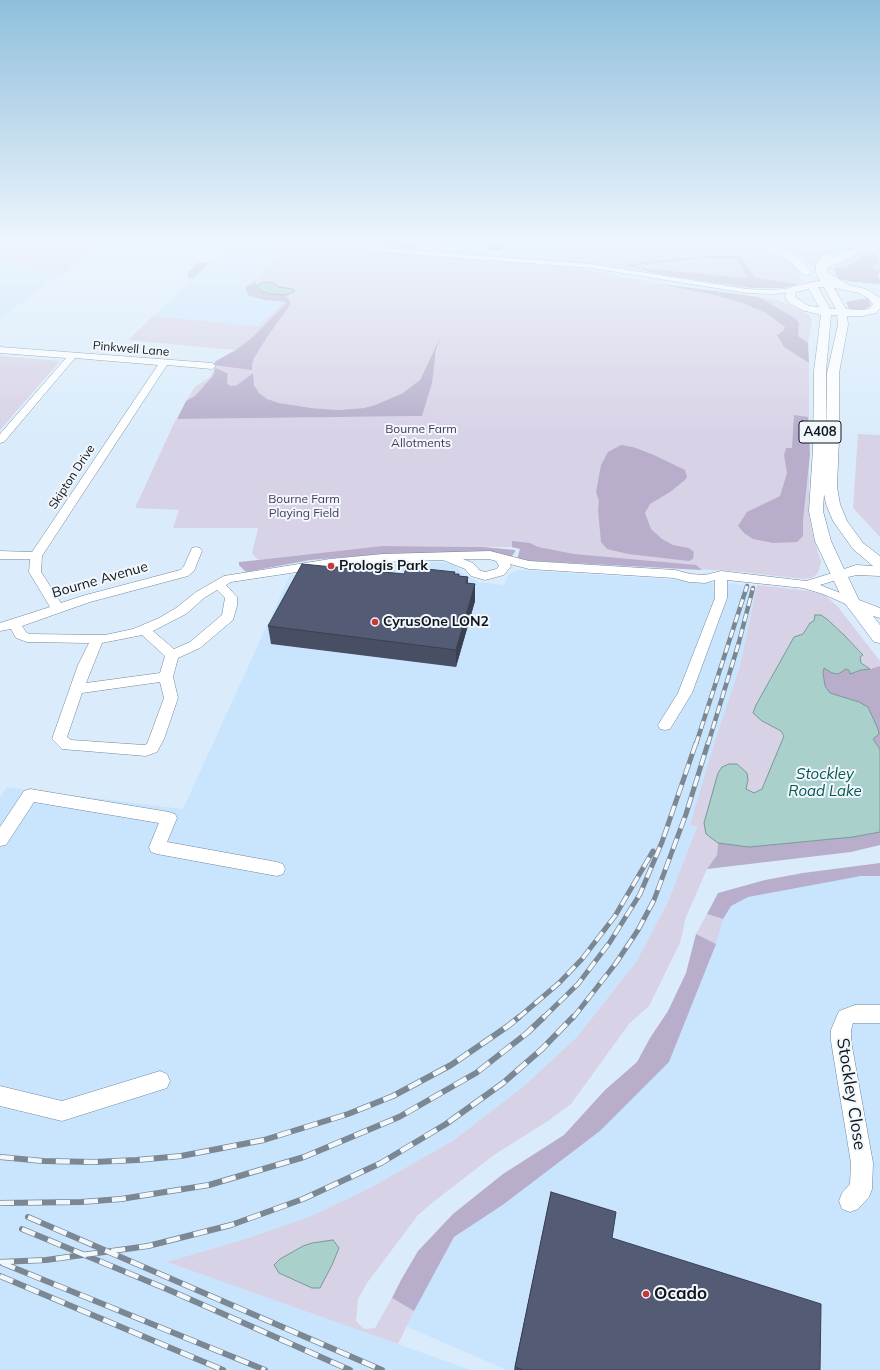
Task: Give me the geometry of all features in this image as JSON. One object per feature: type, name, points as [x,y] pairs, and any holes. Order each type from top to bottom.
[{"type":"main road","points":[[822,305],[826,312]]},
{"type":"main road","name":"A408","points":[[838,305],[842,313],[843,329],[833,373],[833,432],[830,487],[833,504],[840,521],[858,546],[880,564]]},
{"type":"main road","points":[[802,306],[826,312],[842,313],[876,306]]},
{"type":"main road","points":[[802,306],[813,314],[825,330]]},
{"type":"main road","points":[[843,329],[851,320],[876,306]]},
{"type":"main road","name":"A408","points":[[826,312],[820,371],[820,448],[816,511],[823,541],[852,602],[873,627],[880,638]]},
{"type":"main road","points":[[839,575],[856,570],[880,571]]},
{"type":"main road","points":[[852,602],[880,613]]},
{"type":"street","name":"Pinkwell Lane","points":[[0,350],[163,364],[212,366]]},
{"type":"street","points":[[0,440],[72,356]]},
{"type":"street","name":"Skipton Drive","points":[[36,556],[163,364]]},
{"type":"street","name":"Bourne Avenue","points":[[0,627],[14,624],[86,599],[184,573],[190,568],[196,551]]},
{"type":"street","points":[[0,555],[36,556],[35,572],[58,609]]},
{"type":"street","points":[[14,624],[21,635],[27,638],[97,640],[120,637],[140,632],[181,611],[200,595],[228,579],[256,574],[384,558],[444,556],[490,555],[502,562],[529,565],[675,574],[689,578],[705,579],[718,576],[804,584],[827,591],[852,602]]},
{"type":"street","points":[[444,556],[469,566],[475,573],[485,576],[500,572],[502,562]]},
{"type":"street","points":[[469,566],[472,559],[480,556]]},
{"type":"street","points":[[804,584],[826,580],[839,575]]},
{"type":"street","points":[[665,725],[685,693],[721,598],[718,576]]},
{"type":"street","points":[[172,655],[195,646],[228,617],[231,606],[231,597],[219,585]]},
{"type":"street","points":[[140,632],[172,655]]},
{"type":"street","points":[[97,640],[85,665],[59,739],[67,744],[146,751],[152,748],[157,739],[171,698],[166,677],[172,655]]},
{"type":"street","points":[[78,688],[166,677]]},
{"type":"street","points":[[0,840],[30,795],[169,818],[157,847],[277,868]]},
{"type":"street","name":"Stockley Close","points":[[850,1201],[861,1189],[862,1163],[841,1041],[841,1030],[846,1017],[855,1014],[880,1014]]},
{"type":"street","points":[[0,1096],[62,1111],[160,1081]]},
{"type":"shaded area","points":[[0,305],[18,305],[0,318]]},
{"type":"shaded area","points":[[165,305],[281,305],[258,326],[153,316]]},
{"type":"shaded area","points":[[284,305],[290,305],[254,358],[252,370],[213,365],[216,361],[236,350],[253,337]]},
{"type":"shaded area","points":[[747,305],[772,305],[796,319],[799,323],[798,336],[808,343],[809,363],[784,347],[777,335],[783,331],[785,327],[766,313]]},
{"type":"shaded area","points":[[847,305],[871,305],[860,310],[850,311]]},
{"type":"shaded area","points":[[441,336],[436,351],[432,383],[422,416],[177,419],[186,401],[195,396],[212,377],[215,368],[228,374],[227,384],[231,386],[237,385],[253,373],[254,385],[259,393],[267,399],[279,403],[337,410],[364,408],[375,405],[403,393],[420,380]]},
{"type":"shaded area","points":[[794,415],[808,417],[810,454],[803,520],[803,536],[797,542],[773,543],[753,539],[744,533],[738,526],[747,512],[780,496],[787,473],[784,455],[786,448],[792,448]]},
{"type":"shaded area","points":[[621,445],[633,447],[654,455],[685,470],[687,477],[685,480],[670,492],[650,504],[645,513],[651,529],[662,539],[673,545],[689,548],[694,552],[693,559],[689,561],[628,554],[607,549],[601,542],[598,510],[599,501],[596,492],[601,465],[608,452]]},
{"type":"shaded area","points":[[512,541],[530,543],[538,547],[574,554],[696,565],[702,570],[517,560],[520,549],[512,547]]},
{"type":"shaded area","points":[[382,546],[483,547],[515,550],[515,552],[511,557],[492,552],[384,554],[310,560],[246,572],[239,565],[239,562]]},
{"type":"shaded area","points":[[437,562],[455,566],[465,575],[479,582],[504,585],[509,574],[519,570],[713,583],[714,598],[725,598],[724,584],[733,583],[756,589],[740,666],[690,825],[697,827],[668,902],[636,962],[577,1037],[524,1086],[454,1140],[370,1188],[309,1217],[242,1240],[168,1262],[471,1370],[0,1370],[0,797],[7,787],[183,809],[290,575],[367,565]]},
{"type":"shaded area","points":[[880,666],[880,749],[873,739],[878,729],[868,707],[830,693],[825,686],[823,673],[824,668],[838,674],[846,669],[854,673]]},
{"type":"shaded area","points":[[880,832],[880,845],[851,852],[707,869],[717,855],[718,843],[749,847],[853,837]]},
{"type":"shaded area","points":[[880,863],[880,876],[861,876],[748,897],[731,906],[723,919],[707,914],[718,893],[765,880],[803,873]]},
{"type":"shaded area","points":[[880,876],[880,1370],[507,1370],[405,1326],[454,1237],[504,1204],[600,1131],[669,1062],[726,905],[738,893],[810,878]]},
{"type":"shaded area","points":[[696,934],[716,944],[669,1062],[600,1131],[504,1204],[454,1237],[414,1311],[392,1298],[418,1251],[453,1214],[503,1174],[564,1135],[605,1090],[637,1062],[650,1038],[668,1011],[686,973]]},
{"type":"green space","points":[[280,305],[747,305],[766,313],[778,320],[785,327],[783,331],[784,347],[809,363],[809,514],[812,532],[821,562],[818,573],[812,578],[803,579],[733,571],[517,560],[520,549],[512,547],[382,546],[258,560],[252,553],[258,528],[173,528],[179,510],[135,508],[176,419],[422,416],[440,339],[420,380],[409,390],[375,405],[364,408],[337,410],[298,407],[271,401],[257,391],[253,380],[253,373],[237,385],[231,386],[226,384],[229,376],[228,374],[215,369],[214,374],[209,381],[195,396],[186,401],[195,387],[210,377],[216,365],[213,365],[216,361],[235,350],[128,340],[153,316],[258,326]]},
{"type":"green space","points":[[771,305],[789,305],[806,313],[810,317],[812,320],[808,343],[798,336],[799,323]]},
{"type":"green space","points":[[0,356],[60,361],[0,430]]},
{"type":"green space","points":[[858,434],[880,435],[880,537],[853,508]]},
{"type":"green space","points":[[757,585],[809,591],[825,595],[838,607],[880,661],[880,666],[870,669],[861,663],[860,657],[863,655],[828,620],[810,623],[803,634],[791,643],[756,705],[781,731],[784,736],[783,743],[762,789],[754,794],[746,789],[748,780],[729,764],[722,767],[718,773],[706,834],[718,843],[717,855],[707,869],[686,917],[680,943],[649,1006],[629,1024],[571,1104],[548,1121],[494,1155],[418,1215],[367,1283],[358,1299],[356,1321],[364,1329],[375,1328],[392,1298],[414,1311],[398,1344],[167,1262],[242,1240],[309,1217],[370,1188],[454,1140],[524,1086],[577,1037],[636,962],[668,902],[697,827],[690,825],[715,741],[740,666]]},
{"type":"green space","points":[[707,914],[723,919],[716,944],[696,934]]},
{"type":"water","name":"Stockley Road Lake","points":[[815,615],[821,615],[845,636],[863,655],[860,657],[861,663],[870,669],[861,670],[850,674],[849,670],[846,669],[838,674],[832,673],[824,668],[823,673],[825,686],[830,693],[859,702],[868,707],[878,729],[879,734],[873,739],[880,749],[880,832],[853,837],[749,847],[718,843],[706,834],[704,823],[718,773],[722,767],[729,764],[737,764],[747,773],[748,780],[746,789],[754,793],[762,789],[784,736],[781,731],[762,721],[753,713],[794,637],[803,634],[810,623],[814,621]]},
{"type":"water","points":[[333,1240],[339,1248],[320,1288],[312,1288],[279,1273],[274,1265],[280,1259],[303,1246]]},
{"type":"building","name":"CyrusOne LON2","points":[[302,564],[404,574],[407,567],[455,572],[454,574],[459,574],[459,576],[468,577],[466,583],[475,584],[456,650],[268,626]]},
{"type":"building","name":"Ocado","points":[[551,1192],[616,1212],[612,1238],[821,1304],[820,1370],[523,1370],[515,1367]]},
{"type":"railway","points":[[696,744],[747,586]]},
{"type":"railway","points":[[708,744],[739,642],[753,588]]},
{"type":"railway","points":[[543,1018],[578,984],[610,942],[640,894],[662,842],[696,743]]},
{"type":"railway","points":[[573,1018],[616,963],[638,930],[654,900],[686,814],[708,743]]},
{"type":"railway","points":[[518,1018],[559,983],[582,959],[615,916],[653,851]]},
{"type":"railway","points":[[0,1157],[43,1161],[94,1162],[137,1160],[181,1156],[264,1140],[348,1114],[393,1096],[451,1065],[519,1017]]},
{"type":"railway","points":[[0,1203],[81,1202],[121,1199],[209,1185],[304,1157],[399,1117],[476,1073],[527,1033],[544,1017]]},
{"type":"railway","points":[[108,1252],[148,1246],[231,1225],[303,1199],[381,1163],[446,1124],[503,1083],[542,1049],[573,1017]]},
{"type":"railway","points":[[28,1217],[108,1252]]},
{"type":"railway","points":[[22,1229],[84,1255]]},
{"type":"railway","points":[[84,1255],[108,1252]]},
{"type":"railway","points":[[108,1252],[382,1370]]},
{"type":"railway","points":[[0,1262],[46,1260],[84,1255]]},
{"type":"railway","points":[[84,1255],[169,1290],[350,1370]]},
{"type":"railway","points":[[2,1263],[265,1370]]},
{"type":"railway","points":[[0,1276],[223,1370]]},
{"type":"place","name":"Prologis Park","points":[[331,566]]},
{"type":"place","name":"CyrusOne LON2","points":[[375,622]]},
{"type":"place","name":"Ocado","points":[[646,1294]]},
{"type":"park label","name":"Bourne Farm Allotments","points":[[421,436]]},
{"type":"park label","name":"Bourne Farm Playing Field","points":[[304,506]]}]
